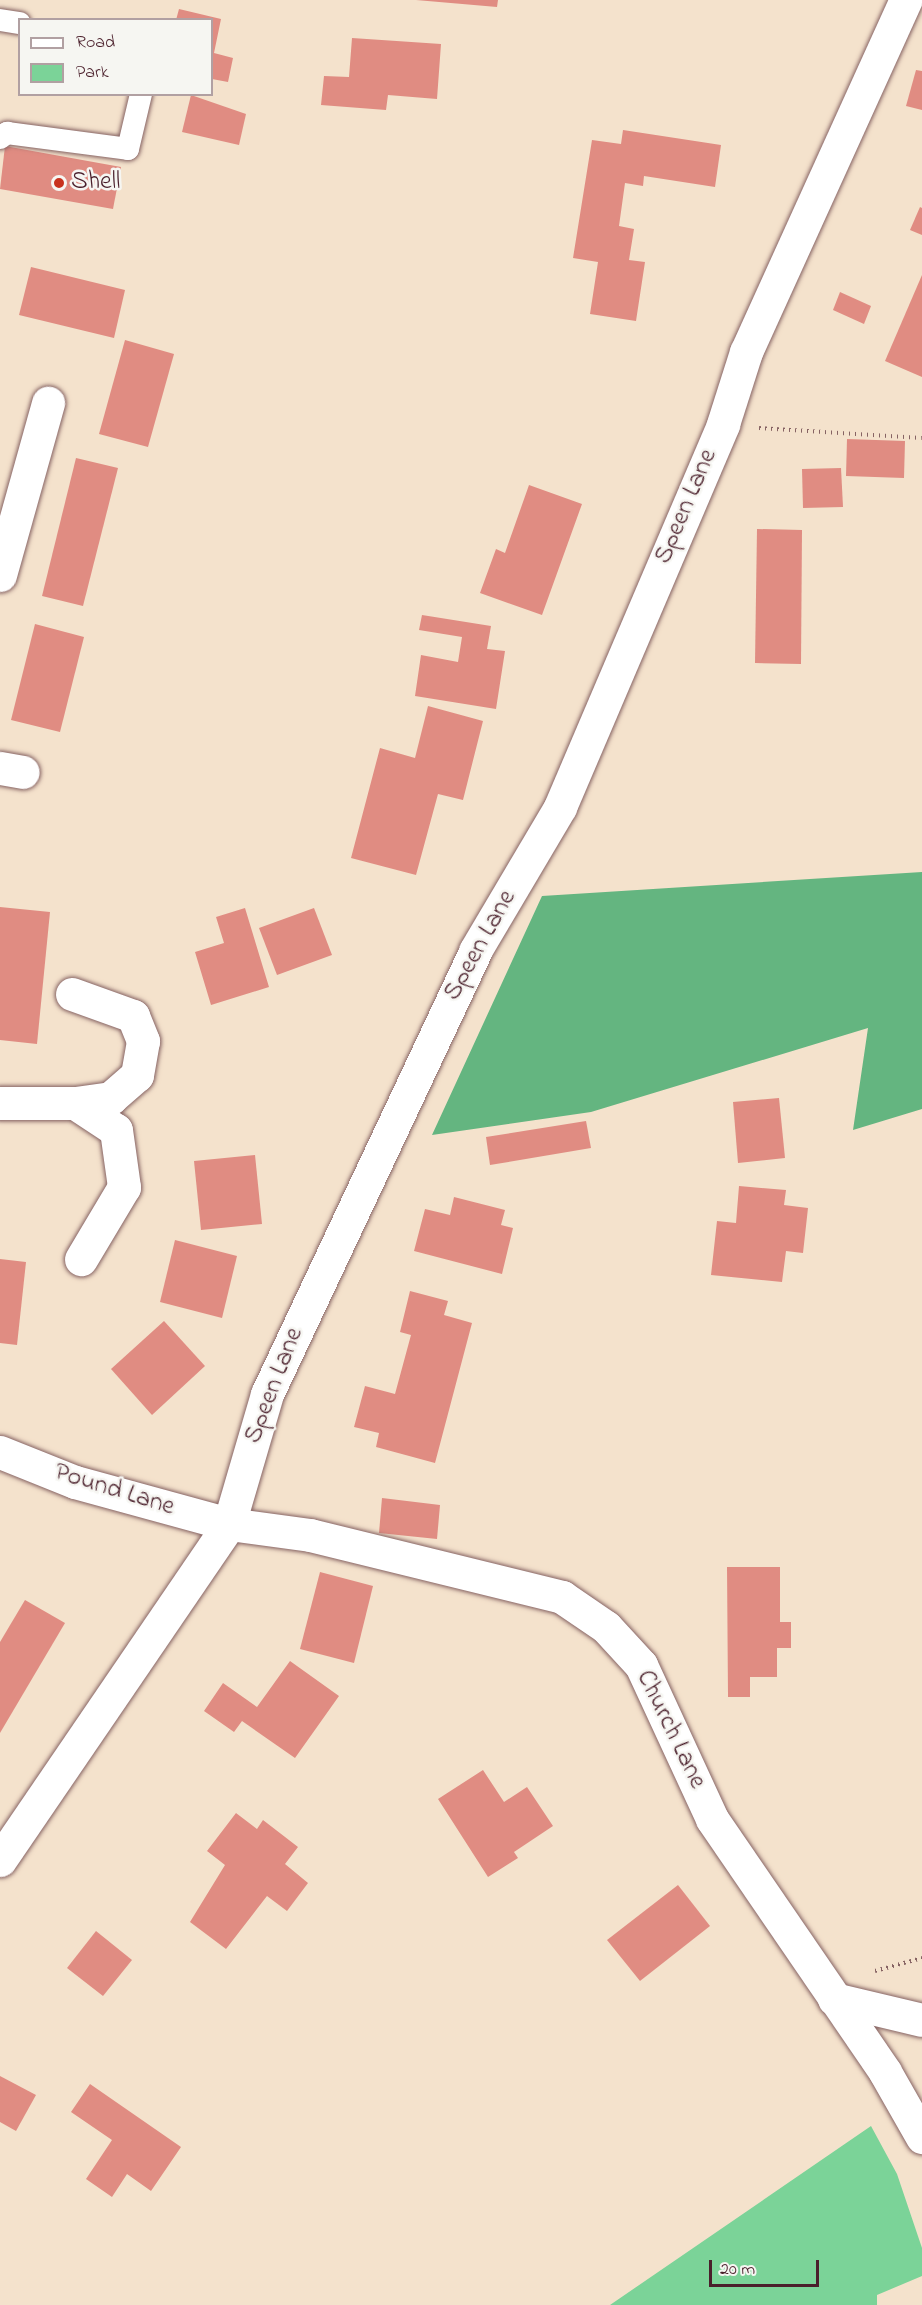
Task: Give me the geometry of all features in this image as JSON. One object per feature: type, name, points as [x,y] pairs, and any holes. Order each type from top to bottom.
[{"type":"street","name":"Speen Lane","points":[[0,1860],[229,1524],[267,1394],[475,951],[560,807],[723,424],[746,352],[906,0]]},
{"type":"street","points":[[0,575],[6,518],[48,403]]},
{"type":"street","points":[[0,1103],[75,1103],[111,1098],[137,1075],[143,1041],[133,1016],[72,994]]},
{"type":"street","points":[[75,1103],[116,1130],[124,1187],[81,1259]]},
{"type":"street","name":"Pound Lane","points":[[0,1452],[75,1482],[229,1524]]},
{"type":"street","name":"Church Lane","points":[[229,1524],[310,1535],[472,1572],[562,1597],[606,1627],[641,1665],[712,1819],[834,2000],[922,2137]]},
{"type":"street","points":[[834,2000],[922,2020]]},
{"type":"lane","points":[[0,20],[18,23]]},
{"type":"lane","points":[[0,138],[7,133],[128,149],[141,96]]},
{"type":"path","points":[[723,424],[922,438]]},
{"type":"green space","points":[[922,872],[922,1109],[853,1130],[868,1028],[591,1112],[432,1135],[542,896]]},
{"type":"green space","points":[[871,2126],[897,2174],[922,2248],[922,2276],[877,2295],[877,2305],[610,2305]]},
{"type":"building","points":[[416,0],[498,0],[497,7]]},
{"type":"building","points":[[179,9],[221,19],[214,53],[233,58],[228,82],[213,79],[213,18],[177,18]]},
{"type":"building","points":[[352,38],[441,44],[437,99],[388,95],[386,110],[321,105],[324,76],[349,77]]},
{"type":"building","points":[[916,70],[922,71],[922,110],[906,106]]},
{"type":"building","points":[[191,96],[246,114],[239,145],[182,132]]},
{"type":"building","points":[[623,130],[721,145],[715,187],[644,176],[643,186],[625,183],[619,226],[634,229],[629,260],[645,262],[636,321],[590,314],[598,262],[573,258],[592,140],[621,144]]},
{"type":"building","name":"Shell","points":[[5,146],[121,167],[113,209],[0,189]]},
{"type":"building","points":[[920,207],[922,208],[922,235],[910,230]]},
{"type":"building","points":[[31,267],[125,290],[114,338],[19,315]]},
{"type":"building","points":[[922,275],[922,377],[885,361]]},
{"type":"building","points":[[840,292],[871,306],[864,324],[833,310]]},
{"type":"building","points":[[125,340],[174,354],[148,447],[99,434]]},
{"type":"building","points":[[847,439],[905,441],[904,478],[846,476]]},
{"type":"building","points":[[76,458],[118,468],[83,606],[42,596]]},
{"type":"building","points":[[841,468],[843,507],[803,508],[802,469]]},
{"type":"building","points":[[529,485],[582,504],[542,615],[480,593],[496,549],[505,553]]},
{"type":"building","points":[[757,529],[802,530],[801,664],[755,663]]},
{"type":"building","points":[[422,615],[491,626],[487,649],[505,651],[496,709],[415,696],[421,655],[458,662],[462,637],[419,630]]},
{"type":"building","points":[[35,624],[84,637],[60,732],[11,720]]},
{"type":"building","points":[[428,706],[483,721],[463,800],[438,794],[416,875],[351,858],[380,748],[415,758]]},
{"type":"building","points":[[0,907],[50,912],[37,1044],[0,1040]]},
{"type":"building","points":[[245,908],[269,987],[211,1005],[195,952],[224,943],[216,917]]},
{"type":"building","points":[[314,908],[332,955],[277,975],[259,928]]},
{"type":"building","points":[[779,1098],[785,1158],[738,1163],[733,1102]]},
{"type":"building","points":[[586,1121],[591,1148],[490,1165],[486,1137]]},
{"type":"building","points":[[255,1155],[262,1224],[201,1230],[194,1161]]},
{"type":"building","points":[[739,1186],[786,1190],[784,1205],[808,1208],[803,1253],[786,1251],[782,1282],[711,1275],[717,1221],[736,1223]]},
{"type":"building","points":[[454,1197],[505,1210],[501,1225],[513,1228],[502,1274],[414,1251],[425,1209],[450,1215]]},
{"type":"building","points":[[175,1240],[237,1256],[222,1318],[160,1302]]},
{"type":"building","points":[[0,1259],[26,1262],[17,1345],[0,1343]]},
{"type":"building","points":[[410,1291],[448,1301],[444,1315],[472,1323],[435,1463],[376,1447],[379,1433],[354,1427],[365,1386],[395,1394],[411,1335],[400,1332]]},
{"type":"building","points":[[164,1321],[205,1366],[152,1415],[111,1369]]},
{"type":"building","points":[[382,1498],[440,1505],[437,1539],[379,1533]]},
{"type":"building","points":[[727,1567],[780,1567],[780,1622],[791,1622],[791,1648],[777,1648],[777,1677],[750,1677],[750,1697],[728,1697]]},
{"type":"building","points":[[320,1572],[373,1586],[354,1663],[300,1649]]},
{"type":"building","points":[[25,1600],[65,1623],[0,1733],[0,1642]]},
{"type":"building","points":[[290,1661],[339,1696],[295,1758],[242,1721],[234,1732],[204,1711],[223,1683],[257,1707]]},
{"type":"building","points":[[483,1770],[504,1802],[527,1787],[553,1826],[514,1852],[518,1858],[488,1877],[438,1799]]},
{"type":"building","points":[[236,1813],[257,1829],[263,1820],[298,1847],[285,1864],[308,1883],[287,1911],[267,1896],[226,1949],[190,1922],[225,1865],[207,1851]]},
{"type":"building","points":[[678,1885],[710,1926],[640,1981],[607,1940]]},
{"type":"building","points":[[96,1931],[132,1960],[103,1996],[67,1968]]},
{"type":"building","points":[[0,2076],[36,2095],[16,2131],[0,2122]]},
{"type":"building","points":[[90,2084],[181,2147],[151,2191],[127,2174],[112,2197],[86,2179],[112,2140],[71,2112]]},
{"type":"place","name":"Shell","points":[[59,183]]}]
